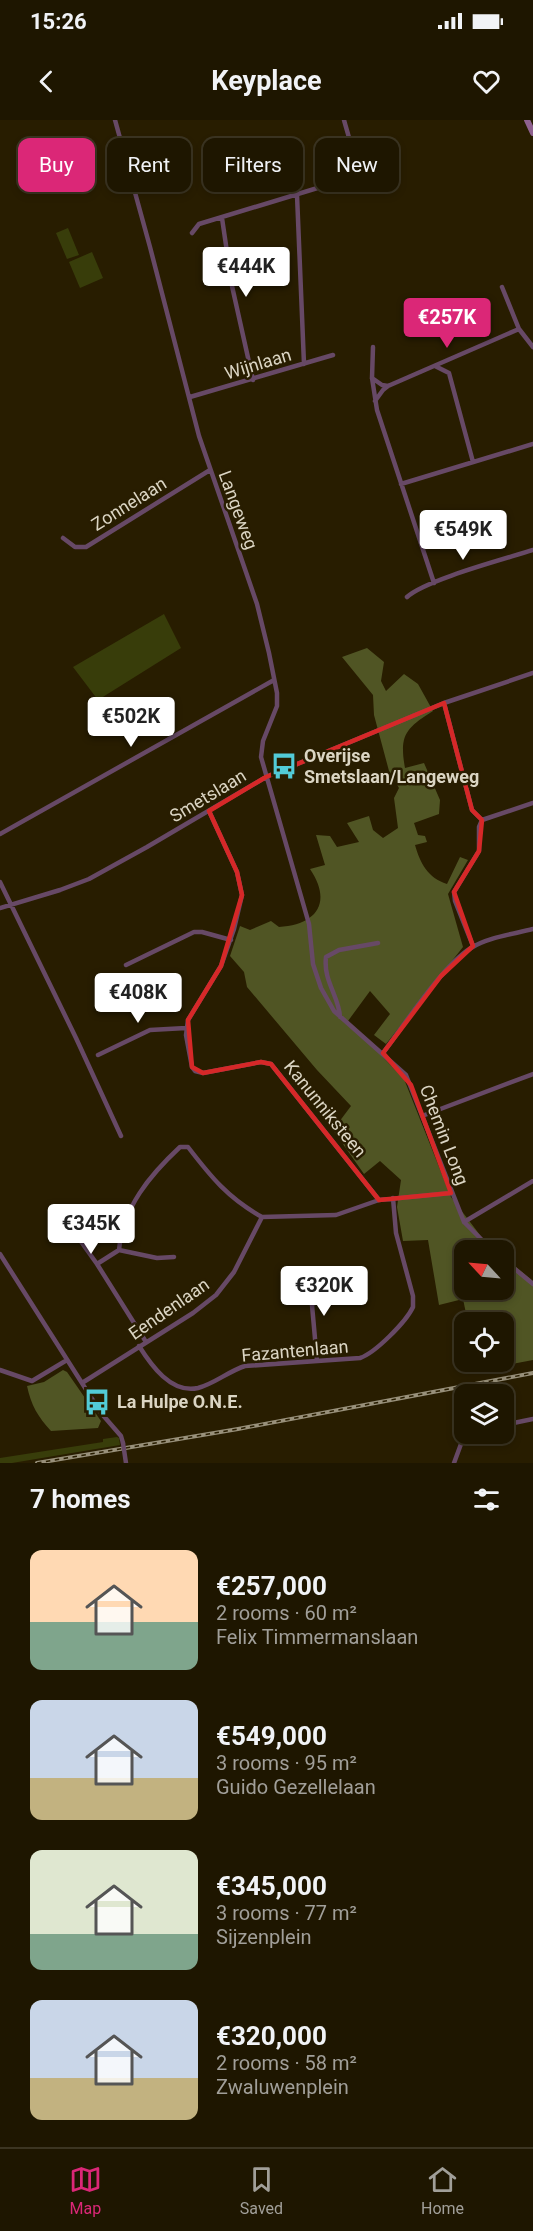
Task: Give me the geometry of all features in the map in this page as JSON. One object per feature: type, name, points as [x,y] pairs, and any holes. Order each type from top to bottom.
[{"type":"main road","points":[[528,120],[533,132]]},
{"type":"street","name":"Langeweg","points":[[115,120],[210,471],[257,604],[278,693],[277,706],[261,750],[266,777],[304,908]]},
{"type":"street","points":[[192,233],[200,224],[347,179],[351,176],[354,166],[345,120]]},
{"type":"street","points":[[297,195],[304,364]]},
{"type":"street","points":[[222,218],[232,286],[253,380]]},
{"type":"street","points":[[502,287],[519,329],[533,347]]},
{"type":"street","points":[[375,401],[382,390],[388,386],[519,329]]},
{"type":"street","points":[[373,347],[372,378],[375,401],[434,583]]},
{"type":"street","name":"Wijnlaan","points":[[190,396],[253,380],[333,355]]},
{"type":"street","points":[[453,358],[449,365],[449,373],[473,462]]},
{"type":"street","points":[[435,366],[449,373]]},
{"type":"street","points":[[372,378],[388,386]]},
{"type":"street","points":[[401,484],[533,444]]},
{"type":"street","name":"Zonnelaan","points":[[63,538],[75,548],[86,547],[210,471]]},
{"type":"street","points":[[407,597],[414,591],[434,583],[533,550]]},
{"type":"street","name":"Smetslaan","points":[[0,908],[89,879],[266,777],[444,703],[533,673]]},
{"type":"street","points":[[0,834],[274,680]]},
{"type":"street","points":[[444,703],[472,810],[482,820]]},
{"type":"street","points":[[473,946],[455,901],[454,892],[479,851],[479,827],[482,820],[533,803]]},
{"type":"street","points":[[98,1055],[150,1030],[186,1028],[191,1012],[215,978],[231,940],[240,909],[241,882],[208,811]]},
{"type":"street","points":[[0,882],[76,1038],[120,1136]]},
{"type":"street","name":"Chemin Long","points":[[304,908],[311,933],[316,977],[326,999],[340,1017],[406,1075],[464,1222],[481,1240]]},
{"type":"street","points":[[383,1053],[441,976],[473,946],[533,929]]},
{"type":"street","points":[[126,965],[194,932],[231,940]]},
{"type":"street","points":[[340,1017],[340,1010],[328,981],[326,957],[339,950],[378,943]]},
{"type":"street","name":"Kanunniksteen","points":[[186,1028],[192,1067],[199,1073],[261,1062],[271,1064],[379,1200]]},
{"type":"street","points":[[422,1116],[533,1074]]},
{"type":"street","points":[[97,1264],[119,1250],[130,1209],[140,1190],[169,1157],[185,1145],[226,1193],[262,1217],[336,1215],[379,1200],[452,1193]]},
{"type":"street","points":[[464,1222],[533,1181]]},
{"type":"street","name":"Fazantenlaan","points":[[139,1346],[152,1366],[166,1379],[179,1386],[192,1389],[245,1366],[360,1358],[369,1355],[412,1310],[413,1296],[396,1233],[393,1198]]},
{"type":"street","name":"Eendenlaan","points":[[82,1383],[216,1295],[234,1272],[262,1217]]},
{"type":"street","points":[[77,1236],[146,1342]]},
{"type":"street","points":[[119,1250],[157,1258],[174,1257]]},
{"type":"street","points":[[0,1254],[101,1413],[121,1436],[126,1463]]},
{"type":"street","points":[[514,1268],[533,1284]]},
{"type":"street","points":[[317,1361],[312,1305],[337,1275]]},
{"type":"street","points":[[0,1370],[32,1381],[68,1360]]},
{"type":"street","points":[[514,1423],[533,1419]]},
{"type":"street","points":[[454,1463],[461,1444]]},
{"type":"highlighted area","points":[[444,703],[472,810],[482,820],[479,851],[454,892],[473,946],[441,976],[383,1053],[411,1085],[451,1193],[379,1200],[271,1064],[261,1062],[203,1073],[192,1067],[188,1020],[221,966],[242,895],[237,872],[209,811],[266,777]]},
{"type":"green space","points":[[68,228],[79,255],[67,259],[56,233]]},
{"type":"green space","points":[[92,252],[103,278],[80,288],[69,262]]},
{"type":"green space","points":[[164,614],[181,648],[98,700],[73,667]]},
{"type":"green space","points":[[367,648],[384,662],[381,681],[386,691],[404,674],[418,684],[433,711],[416,722],[404,740],[405,768],[424,763],[440,800],[439,814],[414,823],[418,835],[425,836],[427,842],[415,845],[419,858],[430,874],[447,884],[460,857],[468,860],[448,894],[463,947],[386,1044],[374,1035],[390,1014],[370,991],[348,1021],[404,1079],[451,1197],[484,1240],[454,1240],[454,1300],[459,1300],[439,1305],[428,1240],[403,1241],[397,1207],[401,1180],[380,1161],[364,1174],[333,1130],[351,1106],[317,1070],[247,987],[244,972],[230,956],[240,926],[250,930],[271,921],[279,927],[292,925],[303,922],[317,910],[320,892],[310,869],[325,865],[316,835],[330,836],[337,847],[359,842],[347,823],[369,816],[373,830],[383,838],[398,828],[394,798],[399,788],[389,771],[374,715],[373,695],[342,657]]},
{"type":"green space","points":[[514,1265],[533,1281],[533,1360],[514,1364],[514,1312],[466,1312],[463,1300],[514,1300]]},
{"type":"green space","points":[[63,1370],[67,1372],[101,1421],[98,1428],[51,1431],[39,1416],[27,1386],[44,1382]]},
{"type":"green space","points":[[117,1437],[120,1445],[0,1463],[0,1458],[103,1442],[103,1439]]},
{"type":"railway","points":[[37,1463],[238,1429],[533,1373]]},
{"type":"place","name":"Overijse Smetslaan/Langeweg","points":[[284,766]]},
{"type":"place","name":"La Hulpe O.N.E.","points":[[97,1402]]}]
